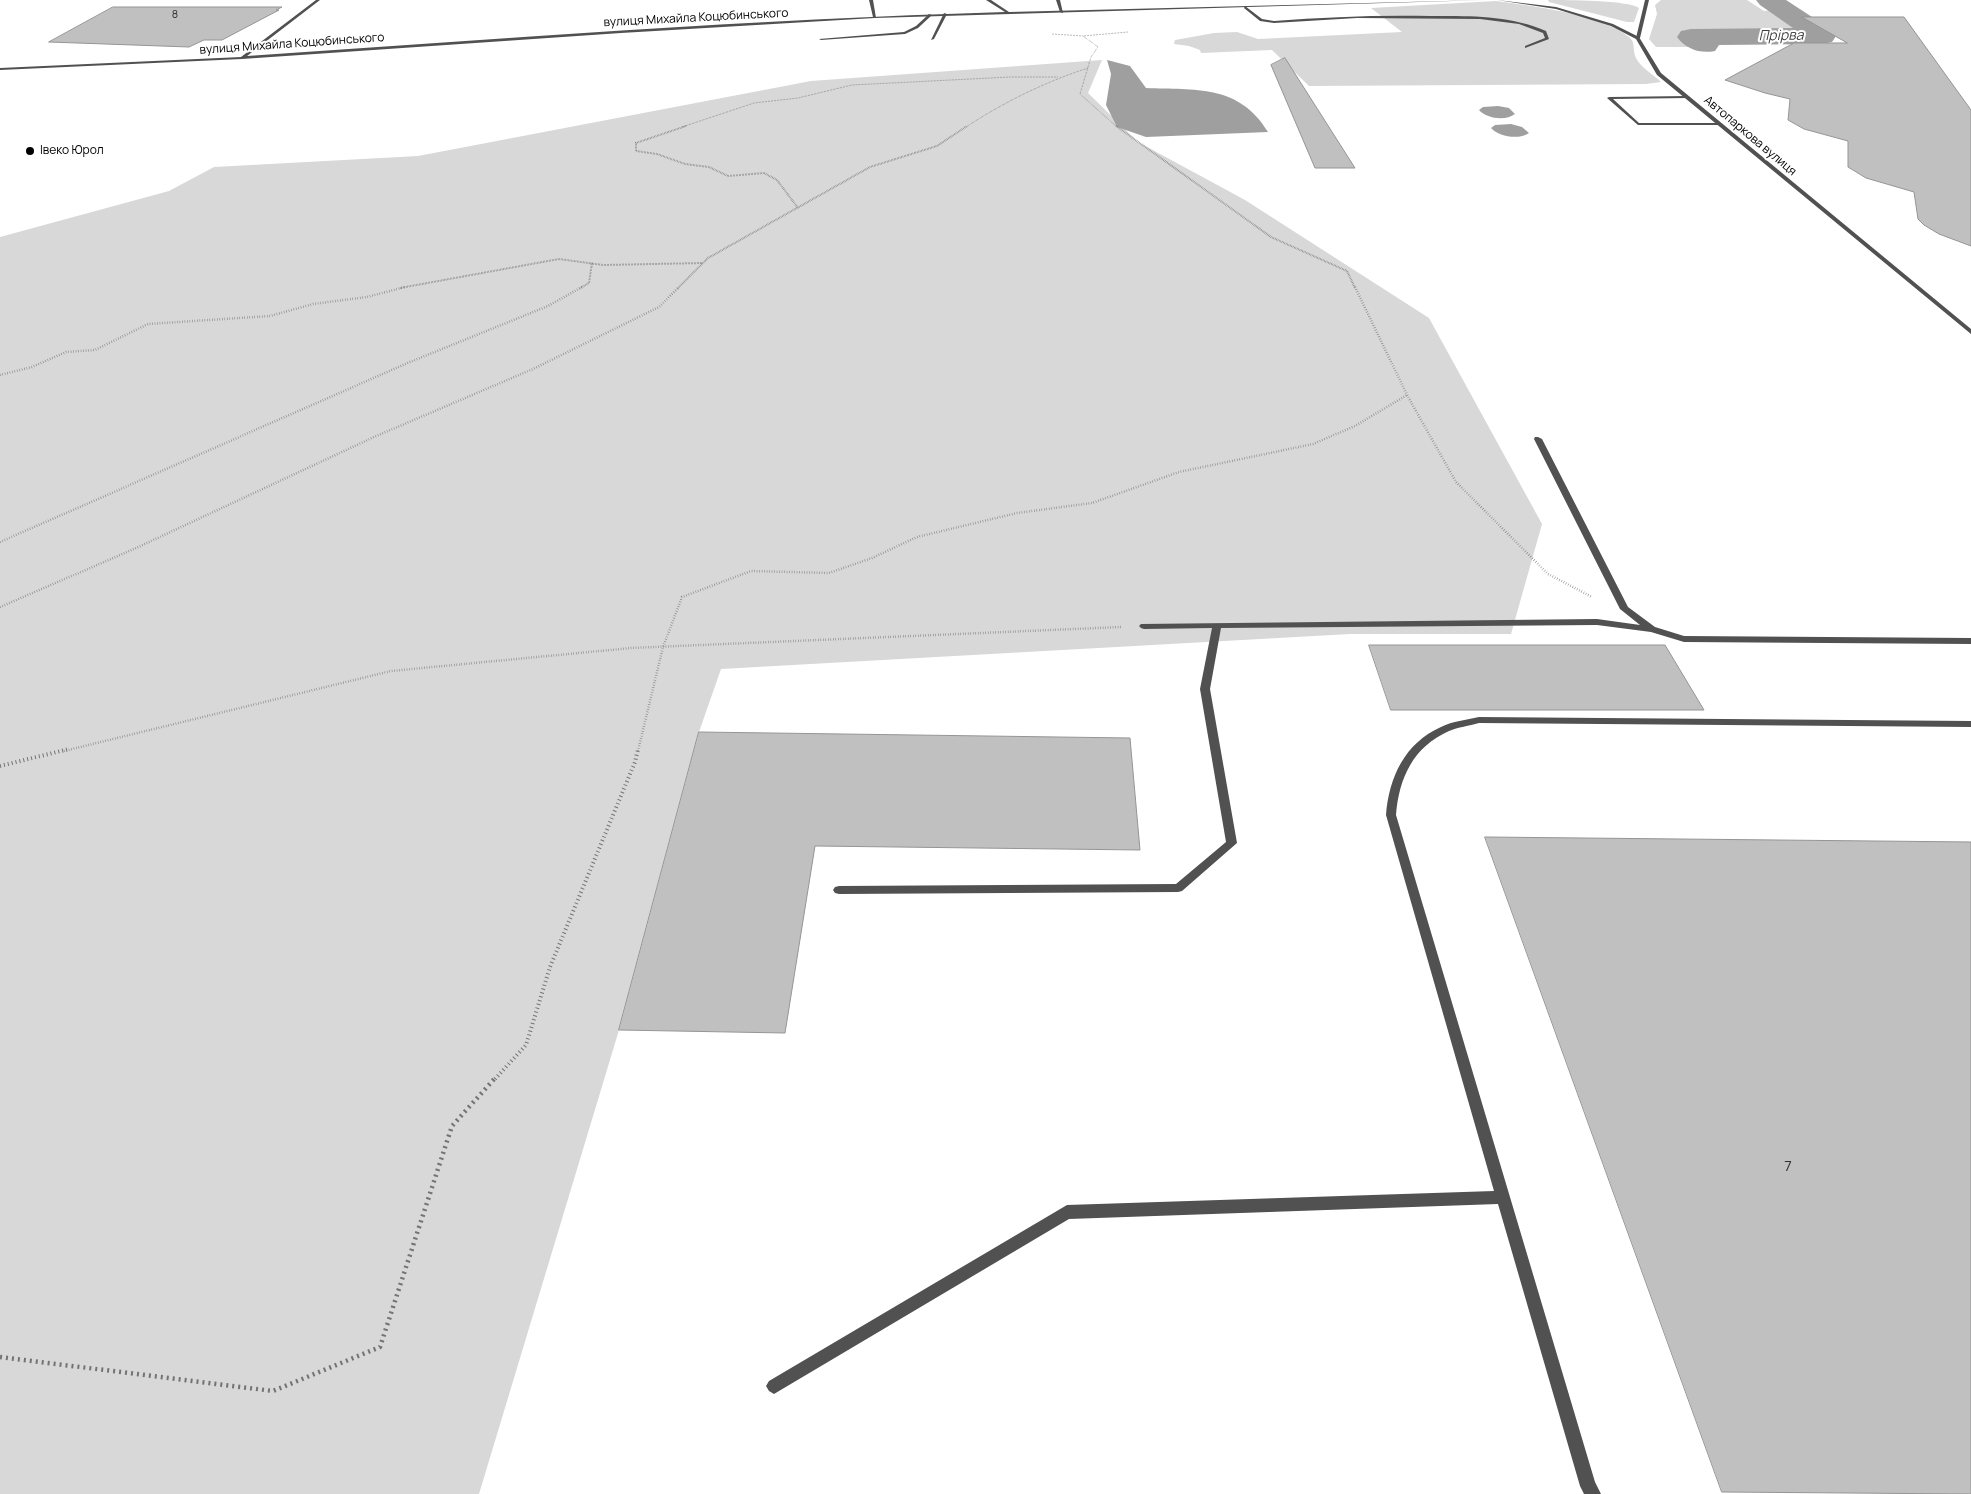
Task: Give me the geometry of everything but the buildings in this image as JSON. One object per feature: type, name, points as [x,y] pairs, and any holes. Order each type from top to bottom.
[{"type":"street","points":[[242,58],[318,0]]},
{"type":"street","points":[[871,0],[875,17]]},
{"type":"street","points":[[988,0],[1007,12]]},
{"type":"street","points":[[1058,0],[1062,12]]},
{"type":"street","points":[[1212,0],[1217,8]]},
{"type":"street","name":"вулиця Михайла Коцюбинського","points":[[0,69],[242,58],[875,17],[1484,0]]},
{"type":"street","points":[[1499,0],[1527,3],[1586,16],[1612,25],[1638,38],[1647,0]]},
{"type":"street","points":[[1245,8],[1261,20],[1274,22],[1387,16],[1488,17],[1512,20],[1534,26],[1545,32],[1547,39],[1528,47]]},
{"type":"street","points":[[932,38],[945,14]]},
{"type":"street","points":[[820,39],[905,33],[917,27],[930,15]]},
{"type":"street","name":"Автопаркова вулиця","points":[[1638,38],[1659,74],[1971,332]]},
{"type":"street","points":[[1687,97],[1609,98],[1638,124],[1720,124]]},
{"type":"street","points":[[1538,439],[1624,609],[1652,629]]},
{"type":"street","points":[[1144,626],[1597,622],[1652,629],[1684,639],[1971,641]]},
{"type":"street","points":[[839,890],[1178,888],[1232,843],[1205,689],[1217,625]]},
{"type":"street","points":[[1593,1494],[1588,1486],[1391,815],[1392,796],[1400,770],[1420,744],[1445,730],[1478,720],[1971,724]]},
{"type":"street","points":[[774,1386],[1067,1212],[1503,1197]]},
{"type":"path","points":[[1136,11],[1145,30],[1083,36],[1098,47],[1091,57],[1080,94],[1117,128],[1271,237],[1347,272],[1407,396],[1456,482],[1548,574],[1600,602]]},
{"type":"path","points":[[0,607],[134,549],[374,437],[558,357],[659,307],[708,258],[870,167],[937,146],[992,110],[1061,77],[1088,68]]},
{"type":"path","points":[[798,208],[777,180],[764,173],[728,176],[709,167],[685,164],[657,154],[636,150],[636,143],[754,103],[798,98],[852,85],[1010,77],[1061,77]]},
{"type":"path","points":[[0,375],[32,367],[66,352],[95,350],[148,324],[270,316],[313,304],[367,297],[415,284],[559,259],[592,263],[703,263]]},
{"type":"path","points":[[0,542],[401,366],[548,306],[589,283],[592,263]]},
{"type":"path","points":[[0,1357],[273,1391],[380,1347],[452,1126],[526,1045],[550,967],[636,762],[663,647],[682,597],[751,571],[794,570],[830,573],[872,558],[917,537],[1017,513],[1092,502],[1179,472],[1313,444],[1355,426],[1407,396]]},
{"type":"path","points":[[0,766],[392,671],[663,647],[1144,626]]},
{"type":"shaded area","points":[[1548,0],[1623,3],[1639,8],[1634,22],[1627,22],[1549,2]]},
{"type":"shaded area","points":[[1661,0],[1747,0],[1764,11],[1774,10],[1760,0],[1783,0],[1794,6],[1783,7],[1791,12],[1798,11],[1834,36],[1688,41],[1695,47],[1656,47],[1649,39],[1657,14],[1655,5]]},
{"type":"shaded area","points":[[1496,1],[1565,12],[1601,22],[1616,29],[1631,39],[1638,61],[1661,82],[1646,84],[1309,86],[1272,50],[1201,53],[1200,50],[1189,46],[1174,44],[1175,40],[1214,33],[1237,32],[1258,39],[1402,32],[1371,8]]},
{"type":"shaded area","points":[[1102,60],[1088,93],[1138,142],[1245,200],[1429,318],[1542,524],[1511,634],[1350,634],[721,669],[699,732],[619,1030],[479,1494],[0,1494],[0,237],[169,191],[214,167],[418,156],[811,81]]},
{"type":"shaded area","points":[[1107,60],[1130,66],[1146,88],[1198,90],[1230,98],[1244,105],[1256,116],[1268,132],[1146,137],[1117,127],[1106,105],[1111,74]]},
{"type":"shaded area","points":[[1498,106],[1509,108],[1515,114],[1507,118],[1497,118],[1482,113],[1479,110],[1483,107]]},
{"type":"shaded area","points":[[1511,124],[1522,127],[1529,133],[1515,137],[1499,134],[1491,128],[1495,125]]},
{"type":"waterway","name":"Прірва","points":[[1705,45],[1691,37],[1822,36],[1769,0]]},
{"type":"place","name":"Івеко Юрол","points":[[30,151]]}]
